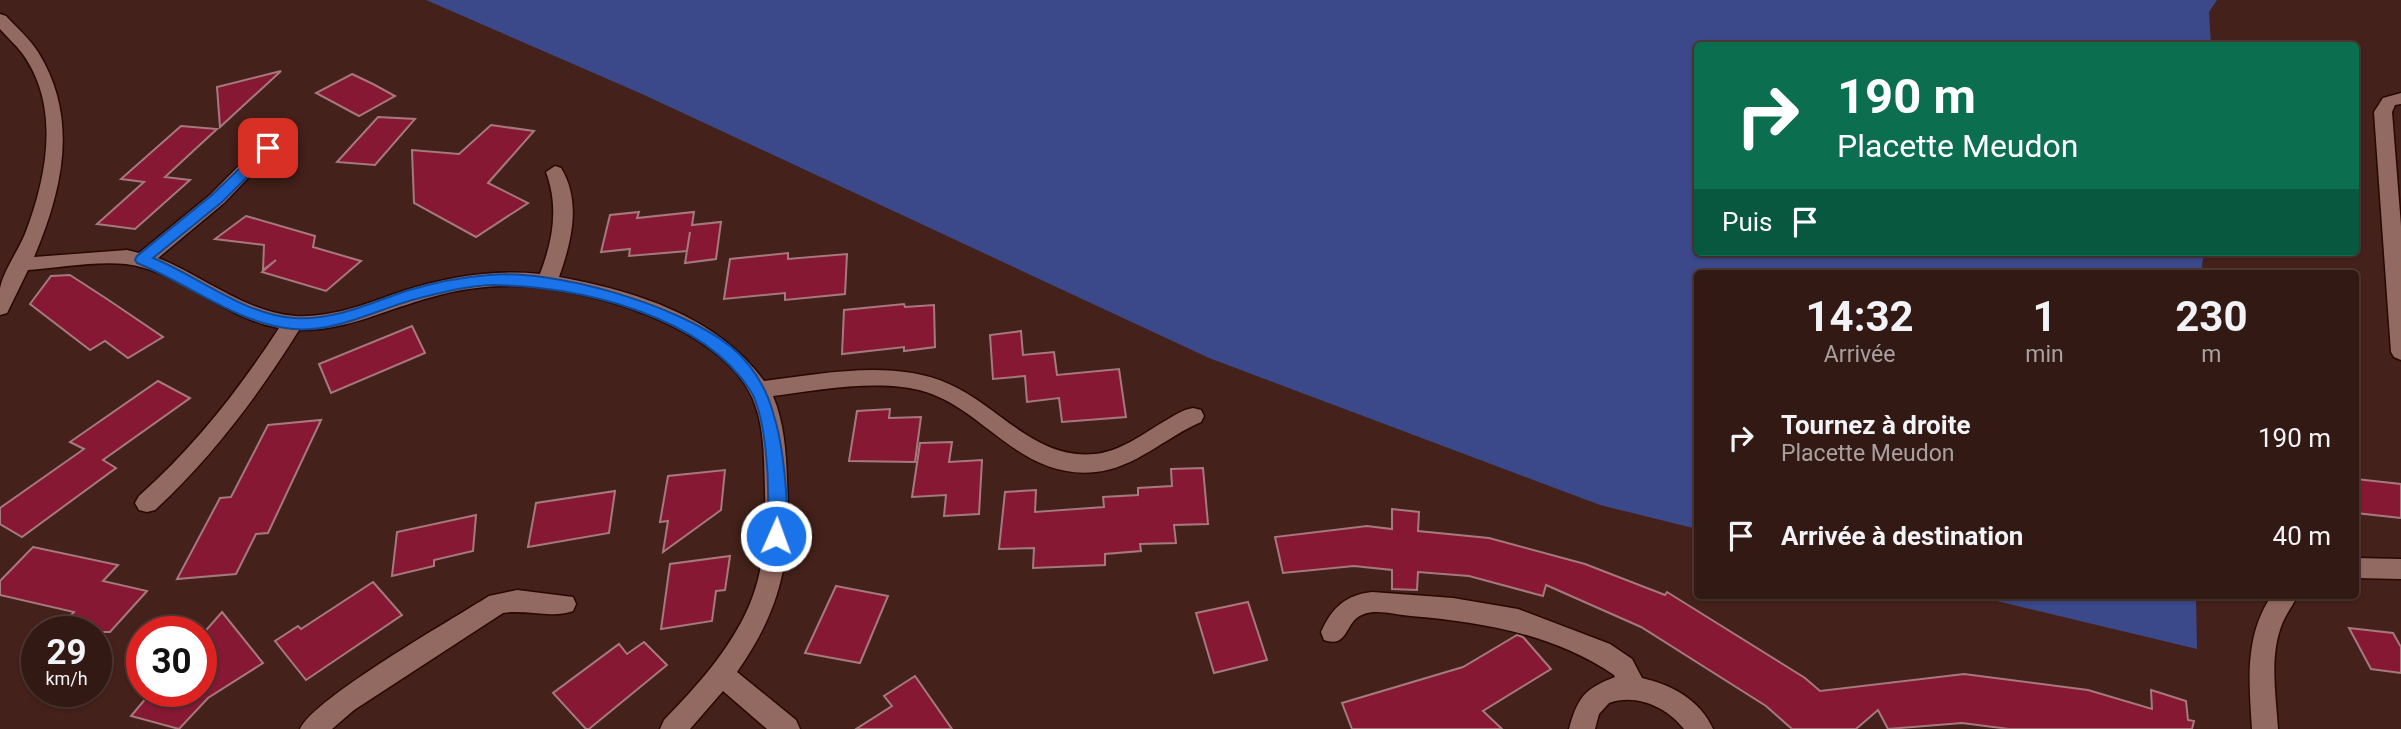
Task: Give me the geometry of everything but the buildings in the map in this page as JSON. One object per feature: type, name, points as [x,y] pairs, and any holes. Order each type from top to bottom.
[{"type":"street","points":[[0,19],[15,32],[45,76],[57,125],[52,180],[39,227],[0,308]]},
{"type":"street","points":[[2400,98],[2389,102],[2383,112],[2401,352]]},
{"type":"street","points":[[142,260],[217,199],[286,128]]},
{"type":"street","points":[[547,282],[559,251],[565,222],[562,188],[555,172]]},
{"type":"street","points":[[23,264],[127,257],[142,260],[174,272],[244,312],[293,323],[328,322],[446,286],[490,280],[547,282],[619,300],[682,323],[725,351],[759,390],[768,415],[776,471],[774,564],[767,590],[743,643],[721,674],[673,729]]},
{"type":"street","points":[[148,503],[178,477],[238,403],[293,323]]},
{"type":"street","points":[[759,390],[797,385],[918,380],[943,390],[1036,452],[1056,461],[1084,464],[1109,461],[1130,454],[1176,422],[1193,416]]},
{"type":"street","points":[[2359,568],[2401,569]]},
{"type":"street","points":[[2264,729],[2262,642],[2276,608],[2283,599]]},
{"type":"street","points":[[313,729],[345,702],[498,603],[517,600],[564,604]]},
{"type":"street","points":[[1333,632],[1349,607],[1372,602],[1518,620],[1601,652],[1623,667],[1633,687]]},
{"type":"street","points":[[721,674],[787,729]]},
{"type":"street","points":[[1582,729],[1583,718],[1590,705],[1601,695],[1633,687],[1670,698],[1686,710],[1700,729]]},
{"type":"shaded area","points":[[426,0],[2217,0],[2209,12],[2211,42],[1694,42],[1694,256],[2203,256],[2201,270],[1694,270],[1694,528],[1600,505],[1209,358],[642,94]]},
{"type":"shaded area","points":[[1989,599],[2196,599],[2197,649]]},
{"type":"route","points":[[268,148],[217,199],[142,260],[174,272],[244,312],[293,323],[328,322],[371,311],[415,294],[446,286],[490,280],[547,282],[607,296],[682,323],[708,337],[725,351],[759,390],[773,440],[776,536]]}]
